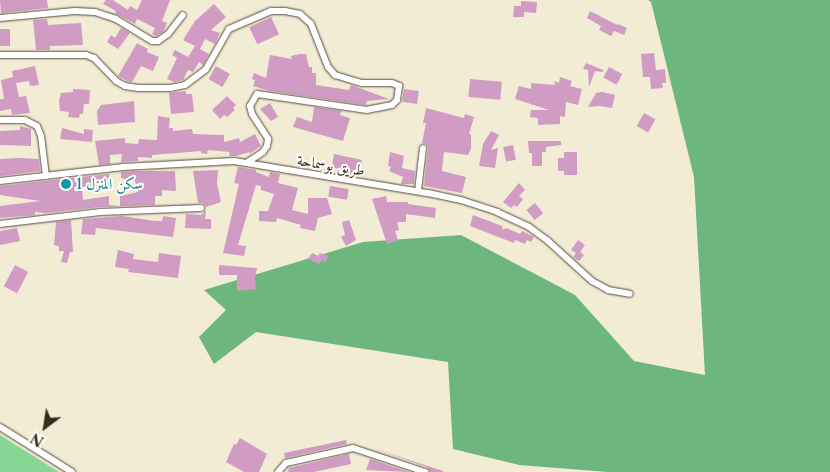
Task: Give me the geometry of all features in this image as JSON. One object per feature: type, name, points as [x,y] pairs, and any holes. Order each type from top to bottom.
[{"type":"street","points":[[0,18],[75,11],[96,12],[116,19],[152,41],[158,41],[168,34],[183,15]]},
{"type":"street","points":[[0,55],[86,55],[94,58],[116,81],[125,86],[170,88],[185,85],[206,69],[228,29],[271,11],[285,11],[300,14],[311,24],[328,68],[335,76],[362,83],[392,83],[399,86],[398,100],[392,105],[367,110],[257,94],[250,106],[252,114],[268,139],[268,146],[263,152],[246,163]]},
{"type":"street","points":[[0,120],[25,120],[37,126],[41,136],[46,176]]},
{"type":"street","points":[[418,191],[424,148]]},
{"type":"street","name":"طريق بوسماحة","points":[[0,181],[123,167],[234,161],[418,191],[461,200],[497,212],[529,228],[548,241],[592,281],[608,290],[630,294]]},
{"type":"street","points":[[0,224],[100,212],[201,208]]},
{"type":"street","points":[[0,428],[72,472]]},
{"type":"street","points":[[278,472],[286,463],[352,448],[425,472]]},
{"type":"green space","points":[[648,0],[830,0],[830,472],[608,472],[519,465],[453,449],[448,362],[256,332],[214,364],[199,337],[226,310],[204,290],[363,242],[461,235],[575,295],[634,361],[705,375],[694,177],[651,2]]},
{"type":"green space","points":[[0,435],[59,472],[0,472]]},
{"type":"building","points":[[0,0],[47,0],[48,8],[1,13]]},
{"type":"building","points":[[106,0],[113,0],[128,10],[130,6],[137,10],[142,0],[170,0],[162,21],[167,23],[163,32],[156,36],[152,34],[155,28],[137,19],[135,24],[115,13],[116,11],[103,4]]},
{"type":"building","points":[[521,1],[537,2],[536,13],[524,12],[524,17],[513,17],[514,6],[521,6]]},
{"type":"building","points":[[214,4],[226,17],[211,30],[220,33],[215,44],[205,39],[200,49],[209,54],[203,65],[199,62],[193,72],[188,70],[183,80],[174,82],[167,79],[177,58],[172,55],[175,50],[188,57],[195,46],[183,40],[195,21]]},
{"type":"building","points":[[590,11],[627,28],[624,35],[614,31],[611,36],[599,30],[601,26],[587,18]]},
{"type":"building","points":[[271,17],[279,34],[257,44],[249,27]]},
{"type":"building","points":[[47,19],[48,25],[81,23],[83,45],[50,46],[50,50],[36,50],[33,20]]},
{"type":"building","points":[[121,28],[130,33],[118,49],[107,42],[111,35],[115,38]]},
{"type":"building","points":[[0,29],[10,29],[10,46],[0,46]]},
{"type":"building","points":[[137,43],[148,49],[147,52],[159,57],[153,71],[141,66],[132,82],[118,76]]},
{"type":"building","points":[[654,53],[656,70],[665,69],[666,83],[662,83],[663,88],[651,89],[650,77],[643,77],[641,54]]},
{"type":"building","points":[[306,54],[309,67],[312,67],[312,73],[316,73],[316,85],[349,90],[351,85],[389,99],[367,101],[366,105],[270,91],[253,86],[255,80],[252,79],[254,73],[266,78],[270,55],[292,59],[291,56]]},
{"type":"building","points":[[586,63],[603,70],[603,72],[595,71],[589,87],[588,70],[583,69]]},
{"type":"building","points":[[35,66],[39,85],[30,86],[29,81],[16,83],[19,97],[26,96],[30,113],[12,115],[11,109],[0,111],[0,99],[4,99],[1,80],[13,77],[12,71]]},
{"type":"building","points":[[216,66],[230,74],[222,87],[208,79]]},
{"type":"building","points":[[609,67],[622,74],[617,85],[603,78]]},
{"type":"building","points":[[560,77],[572,81],[570,86],[582,89],[578,105],[566,102],[565,117],[560,116],[560,124],[538,125],[538,118],[530,117],[531,110],[549,110],[515,99],[519,86],[531,89],[531,83],[555,85],[554,81],[559,83]]},
{"type":"building","points":[[470,79],[502,82],[500,100],[468,97]]},
{"type":"building","points":[[73,89],[90,90],[89,104],[84,104],[83,114],[80,114],[79,118],[68,117],[69,112],[60,111],[59,101],[61,93],[73,92]]},
{"type":"building","points":[[404,89],[419,91],[417,104],[402,102]]},
{"type":"building","points":[[186,91],[186,94],[192,94],[194,112],[171,114],[169,93]]},
{"type":"building","points":[[602,92],[615,95],[612,108],[588,107],[596,93]]},
{"type":"building","points":[[227,96],[236,105],[233,108],[235,110],[227,117],[224,115],[220,119],[212,110]]},
{"type":"building","points":[[134,101],[135,122],[98,125],[97,111],[101,105]]},
{"type":"building","points":[[270,103],[278,117],[271,121],[260,109]]},
{"type":"building","points":[[314,107],[341,111],[340,115],[350,118],[343,141],[293,127],[297,117],[312,122]]},
{"type":"building","points":[[426,108],[464,118],[465,114],[474,117],[469,134],[471,134],[471,149],[468,155],[444,152],[442,171],[466,177],[462,193],[424,186],[428,149],[426,144],[422,143],[426,123],[423,123]]},
{"type":"building","points":[[644,113],[655,119],[648,132],[637,126]]},
{"type":"building","points":[[158,116],[170,118],[169,128],[173,128],[173,131],[192,129],[193,134],[224,135],[224,142],[239,138],[240,142],[255,134],[261,146],[249,154],[250,152],[236,156],[230,156],[229,152],[208,150],[207,154],[201,153],[201,151],[152,155],[152,158],[138,157],[138,161],[121,162],[122,154],[110,155],[110,164],[99,165],[95,141],[125,138],[125,143],[138,144],[139,139],[157,140]]},
{"type":"building","points":[[20,126],[31,129],[31,146],[0,145],[0,131],[20,130]]},
{"type":"building","points":[[62,128],[84,134],[84,129],[93,130],[92,142],[60,139]]},
{"type":"building","points":[[491,131],[499,135],[491,150],[498,148],[495,168],[479,166],[483,144]]},
{"type":"building","points":[[528,141],[561,141],[561,145],[546,147],[546,152],[542,152],[542,166],[532,166],[532,153],[529,153]]},
{"type":"building","points":[[513,145],[516,160],[506,162],[503,147]]},
{"type":"building","points":[[390,152],[404,156],[402,168],[415,171],[414,184],[401,184],[403,177],[389,171],[391,167],[388,166]]},
{"type":"building","points":[[564,152],[577,152],[577,175],[564,175],[564,171],[558,171],[558,158],[564,158]]},
{"type":"building","points":[[334,154],[362,160],[359,176],[332,167]]},
{"type":"building","points":[[0,159],[39,159],[40,171],[0,176]]},
{"type":"building","points":[[238,167],[256,170],[256,172],[269,177],[270,172],[280,174],[278,183],[298,188],[292,210],[308,214],[308,198],[327,198],[332,214],[318,218],[315,231],[300,228],[301,225],[277,218],[276,222],[259,221],[259,211],[268,211],[274,194],[261,190],[261,186],[256,185],[238,245],[246,246],[244,256],[223,253],[239,184],[234,183]]},
{"type":"building","points":[[218,170],[217,183],[221,202],[206,207],[203,203],[198,203],[193,171]]},
{"type":"building","points":[[175,171],[176,191],[162,190],[162,196],[155,196],[155,205],[99,207],[46,213],[35,212],[35,215],[0,218],[0,206],[40,201],[0,195],[0,186],[109,174],[109,186],[82,187],[83,200],[109,196],[109,205],[120,206],[120,196],[138,192],[135,181],[121,178],[121,172]]},
{"type":"building","points":[[519,183],[525,190],[519,196],[523,199],[517,207],[514,205],[511,208],[503,202]]},
{"type":"building","points":[[330,186],[349,189],[347,200],[328,197]]},
{"type":"building","points":[[386,196],[387,202],[408,202],[408,204],[436,208],[435,218],[406,214],[406,222],[397,222],[399,230],[395,231],[398,240],[387,244],[372,199]]},
{"type":"building","points":[[535,203],[543,213],[535,220],[526,210]]},
{"type":"building","points":[[206,210],[205,219],[211,219],[211,229],[185,228],[186,214],[201,215]]},
{"type":"building","points":[[473,215],[502,226],[503,230],[506,228],[520,234],[522,231],[534,237],[531,242],[527,240],[525,244],[515,240],[514,243],[470,226]]},
{"type":"building","points":[[122,216],[155,221],[162,221],[163,216],[176,218],[173,237],[96,228],[95,235],[81,234],[83,219]]},
{"type":"building","points":[[71,220],[73,252],[70,252],[67,263],[61,262],[64,251],[59,251],[59,246],[54,245],[56,222]]},
{"type":"building","points":[[349,220],[356,240],[346,246],[341,237],[345,235],[342,222]]},
{"type":"building","points":[[17,228],[20,241],[0,245],[0,231]]},
{"type":"building","points":[[578,240],[585,245],[580,252],[584,255],[579,261],[573,257],[576,253],[571,250]]},
{"type":"building","points":[[118,250],[134,254],[133,259],[158,262],[159,253],[181,256],[178,278],[128,272],[129,269],[115,267]]},
{"type":"building","points":[[312,253],[318,256],[320,253],[328,256],[326,262],[322,260],[319,264],[308,259]]},
{"type":"building","points":[[15,265],[28,272],[17,293],[4,286]]},
{"type":"building","points":[[219,265],[257,268],[255,277],[256,289],[237,291],[237,275],[219,275]]},
{"type":"building","points":[[240,438],[267,454],[259,472],[244,472],[226,462],[234,444],[236,445]]},
{"type":"building","points":[[346,440],[347,444],[285,458],[284,453]]},
{"type":"building","points":[[373,448],[443,472],[430,472],[427,467]]},
{"type":"building","points":[[349,454],[351,464],[314,472],[288,472],[289,468]]},
{"type":"building","points":[[370,459],[409,472],[366,470]]},
{"type":"place","name":"سكن المنزل 1","points":[[66,184]]}]
